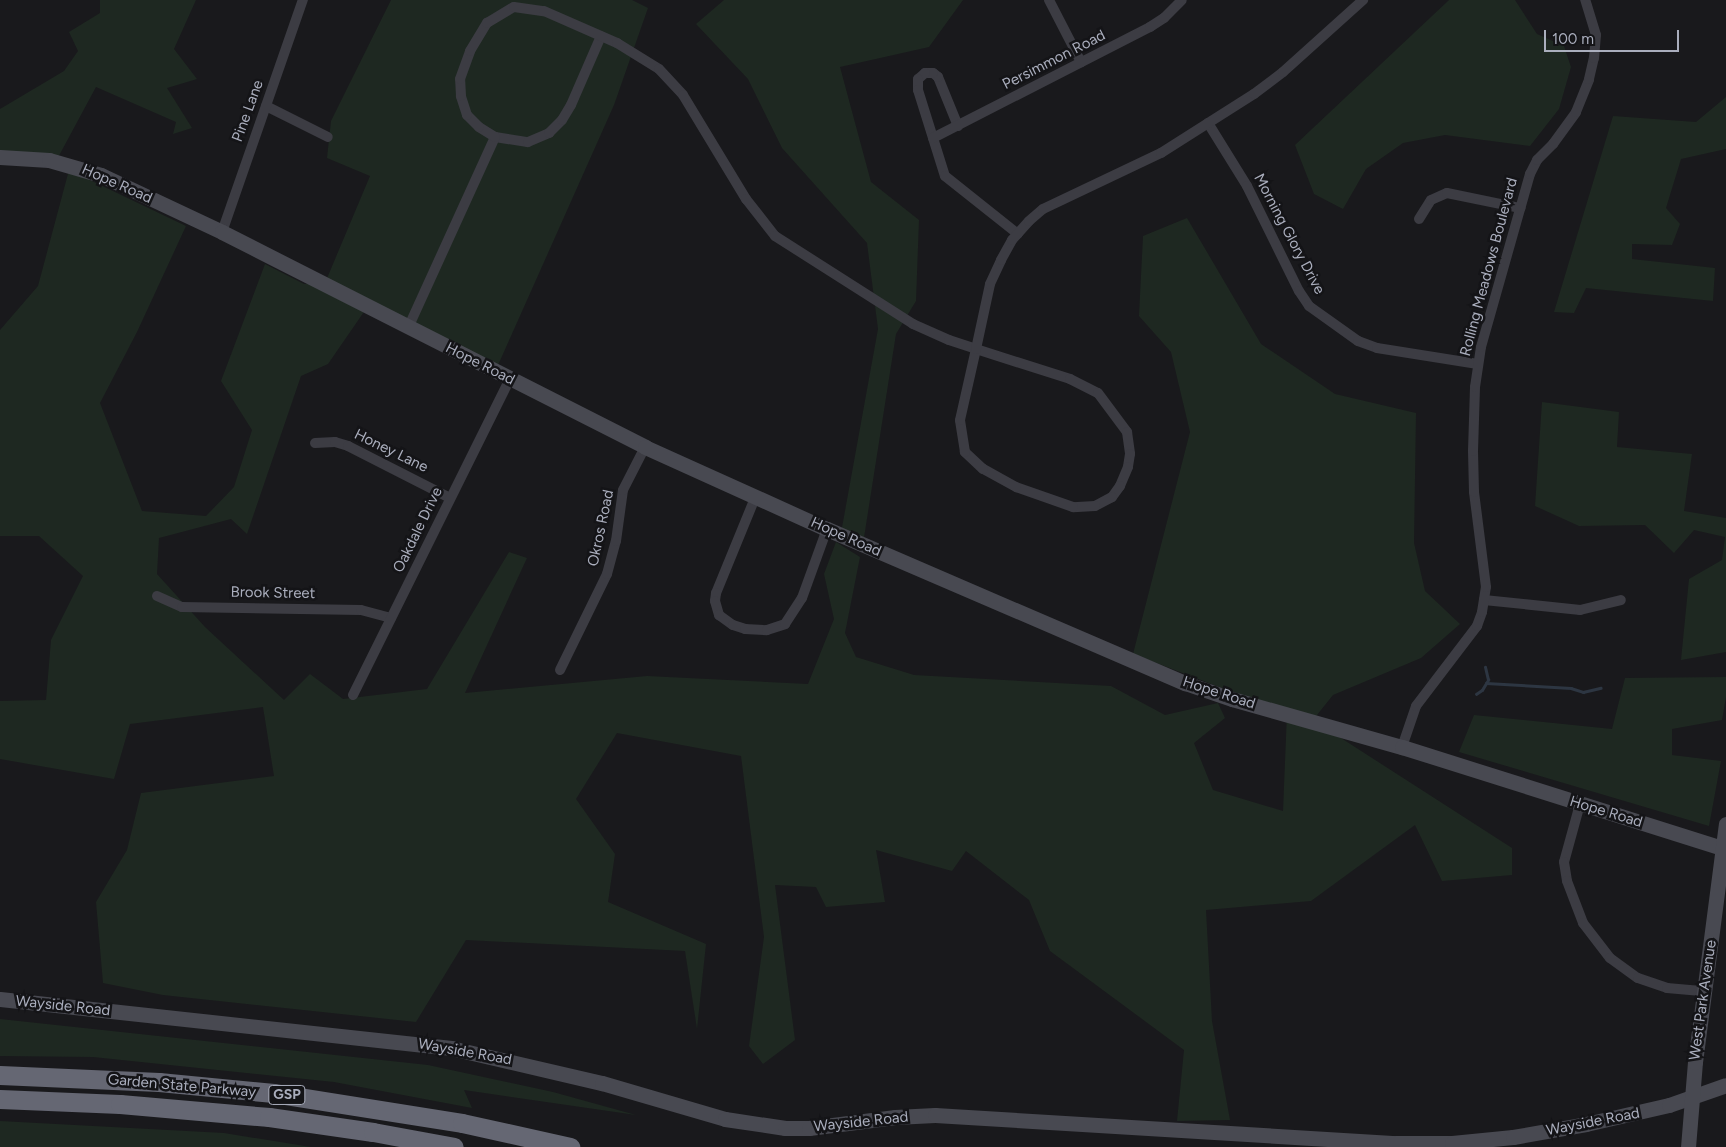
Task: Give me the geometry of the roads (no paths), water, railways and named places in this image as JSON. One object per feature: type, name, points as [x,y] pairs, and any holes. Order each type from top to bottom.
[{"type":"highway","name":"Garden State Parkway","points":[[0,1075],[160,1082],[273,1093],[412,1114],[570,1147]]},
{"type":"highway","name":"Garden State Parkway","points":[[0,1099],[120,1104],[220,1112],[373,1132],[454,1147]]},
{"type":"street","name":"Pine Lane","points":[[222,232],[303,0]]},
{"type":"street","points":[[1049,0],[1082,62]]},
{"type":"street","name":"Persimmon Road","points":[[934,138],[1150,27],[1164,18],[1182,0]]},
{"type":"street","points":[[601,36],[571,105],[562,120],[549,133],[528,142],[495,137],[479,127],[467,115],[461,96],[460,79],[470,51],[487,23],[514,7],[544,11],[617,43],[659,69],[683,95],[746,199],[774,236],[913,324],[976,348],[1070,379],[1098,393],[1127,432],[1130,454],[1128,468],[1112,497],[1094,506],[1073,507],[1016,486],[983,469],[965,452],[960,420],[976,348],[990,284],[1018,234],[1043,210],[1161,153],[1208,123],[1283,72],[1363,0]]},
{"type":"street","name":"Rolling Meadows Boulevard","points":[[1402,747],[1416,706],[1477,626],[1484,600],[1486,587],[1474,492],[1475,387],[1478,364],[1481,347],[1530,174],[1537,160],[1553,144],[1576,112],[1589,79],[1594,58],[1596,35],[1585,0]]},
{"type":"street","points":[[958,126],[938,77],[933,73],[925,73],[918,79],[918,90],[946,176],[1018,234]]},
{"type":"street","points":[[266,106],[328,137]]},
{"type":"street","name":"Morning Glory Drive","points":[[1208,123],[1247,186],[1299,291],[1309,306],[1358,341],[1377,348],[1478,364]]},
{"type":"street","points":[[408,328],[495,137]]},
{"type":"street","name":"Hope Road","points":[[0,157],[49,160],[86,169],[222,232],[645,447],[755,498],[1112,653],[1198,688],[1402,747],[1725,848]]},
{"type":"street","points":[[1419,219],[1431,200],[1448,193],[1520,208]]},
{"type":"street","name":"Oakdale Drive","points":[[353,695],[510,379]]},
{"type":"street","name":"Honey Lane","points":[[315,443],[341,443],[450,498]]},
{"type":"street","name":"Okros Road","points":[[560,670],[607,574],[616,541],[623,490],[645,447]]},
{"type":"street","points":[[755,498],[716,593],[715,602],[719,614],[733,625],[745,629],[767,630],[786,624],[802,598],[827,529]]},
{"type":"street","name":"Brook Street","points":[[156,596],[182,607],[361,610],[391,618]]},
{"type":"street","points":[[1484,600],[1580,610],[1621,600]]},
{"type":"street","points":[[1580,804],[1564,862],[1569,888],[1582,923],[1610,958],[1638,978],[1667,988],[1704,991]]},
{"type":"street","name":"West Park Avenue","points":[[1688,1147],[1691,1097],[1725,848],[1726,824]]},
{"type":"street","name":"Wayside Road","points":[[0,999],[451,1048],[536,1066],[725,1119],[760,1126],[809,1128],[895,1117],[935,1115],[1287,1142],[1452,1143],[1513,1136],[1586,1124],[1653,1109],[1726,1085]]},
{"type":"waterway","points":[[1476,694],[1482,690],[1488,680],[1485,667]]},
{"type":"waterway","points":[[1486,683],[1571,688],[1583,692],[1601,688]]}]
